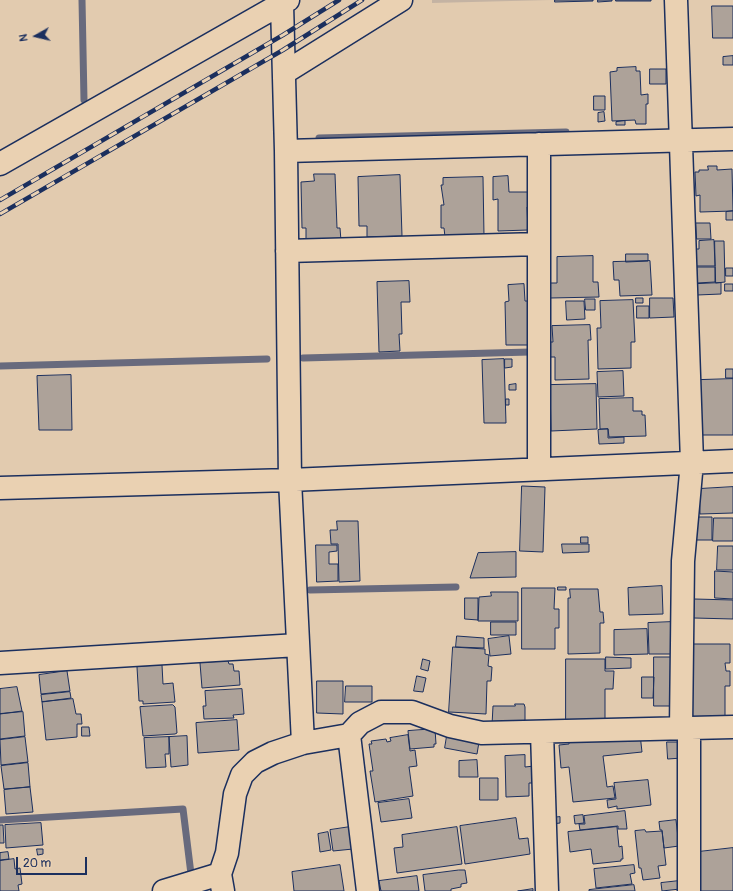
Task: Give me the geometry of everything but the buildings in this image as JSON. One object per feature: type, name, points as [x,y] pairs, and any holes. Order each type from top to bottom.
[{"type":"street","points":[[284,73],[401,0]]},
{"type":"street","points":[[676,0],[692,462],[682,561],[689,891]]},
{"type":"street","points":[[285,2],[284,73],[290,480],[303,743]]},
{"type":"street","points":[[0,164],[285,2]]},
{"type":"street","points":[[286,151],[733,139]]},
{"type":"street","points":[[539,144],[539,469]]},
{"type":"street","points":[[287,251],[539,244]]},
{"type":"street","points":[[0,488],[290,480],[733,461]]},
{"type":"street","points":[[0,663],[298,645]]},
{"type":"street","points":[[164,891],[221,882],[227,853],[235,794],[242,775],[255,762],[273,752],[303,743],[349,735],[360,723],[381,712],[412,712],[450,726],[482,733],[733,727]]},
{"type":"street","points":[[542,732],[547,891]]},
{"type":"street","points":[[349,735],[368,891]]},
{"type":"shaded area","points":[[432,0],[551,0],[432,3]]},
{"type":"waterway","points":[[82,0],[84,100]]},
{"type":"waterway","points":[[319,138],[566,132]]},
{"type":"waterway","points":[[303,358],[530,352]]},
{"type":"waterway","points":[[0,366],[267,359]]},
{"type":"waterway","points":[[310,590],[456,587]]},
{"type":"waterway","points":[[0,820],[183,809],[191,874]]},
{"type":"railway","points":[[0,200],[283,35],[339,0]]},
{"type":"railway","points":[[0,214],[283,50],[362,0]]}]
